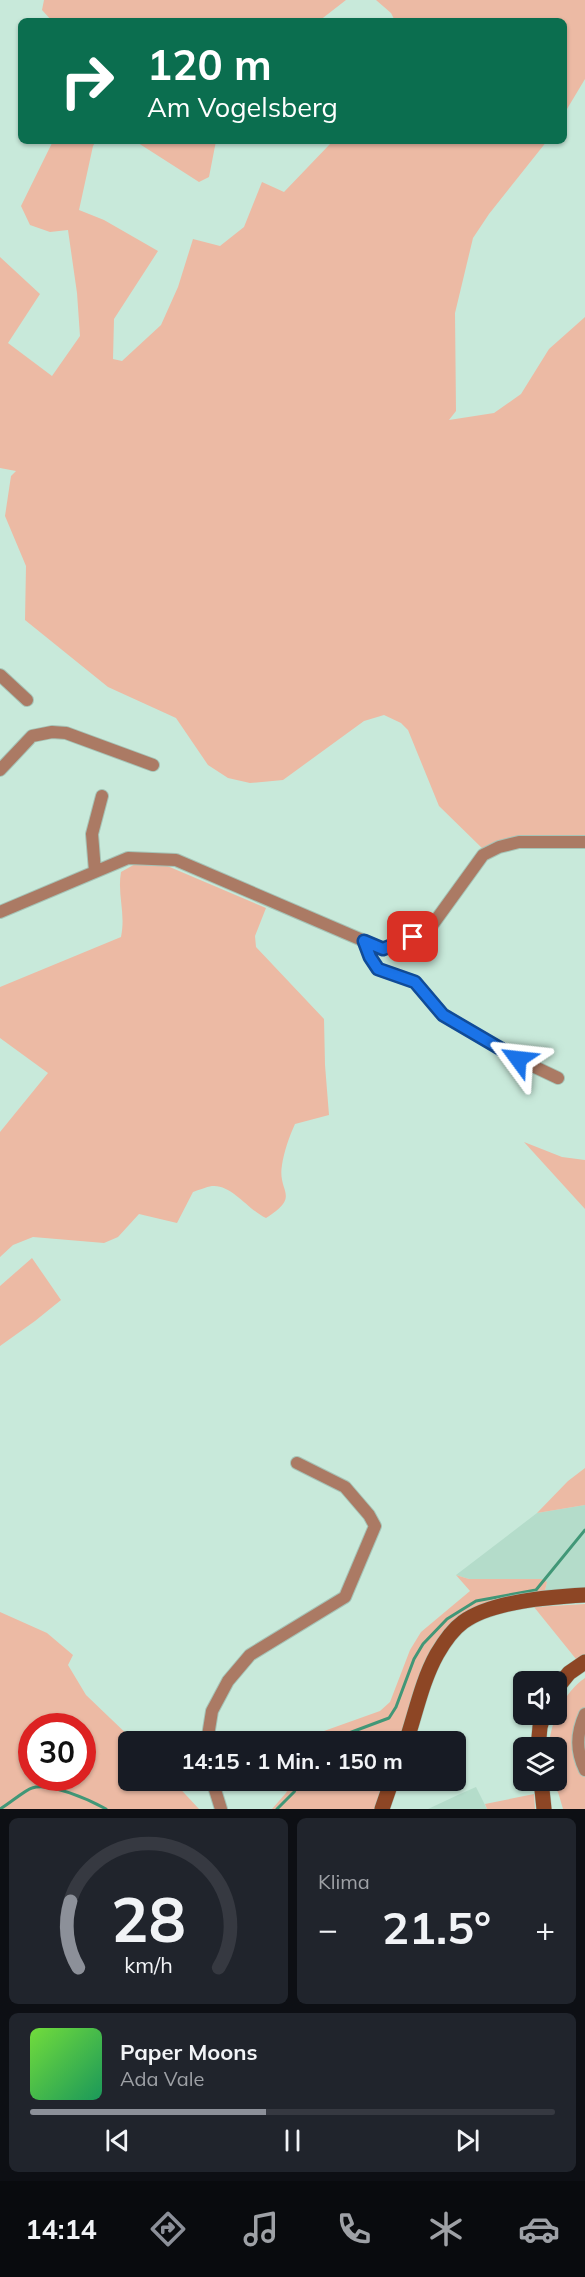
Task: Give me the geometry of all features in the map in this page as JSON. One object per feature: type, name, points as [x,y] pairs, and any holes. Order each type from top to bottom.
[{"type":"main road","points":[[409,1731],[425,1680],[436,1654],[448,1636],[464,1622],[482,1612],[501,1607],[535,1600],[585,1595]]},
{"type":"main road","points":[[567,1675],[585,1662]]},
{"type":"main road","points":[[382,1809],[388,1791]]},
{"type":"main road","points":[[542,1791],[544,1809]]},
{"type":"street","points":[[0,675],[27,700]]},
{"type":"street","points":[[0,770],[32,736],[52,732],[66,733],[153,765]]},
{"type":"street","points":[[94,872],[92,834],[102,796]]},
{"type":"street","points":[[0,912],[128,858],[176,860],[383,949],[428,931],[483,855],[499,847],[519,842],[585,842]]},
{"type":"street","points":[[364,941],[378,969],[415,982],[443,1015],[518,1059],[558,1078]]},
{"type":"street","points":[[209,1731],[212,1711],[228,1681],[250,1655],[345,1597],[375,1526],[369,1515],[345,1487],[297,1462]]},
{"type":"street","points":[[585,1714],[578,1729],[578,1755],[585,1770]]},
{"type":"street","points":[[215,1791],[221,1809]]},
{"type":"shaded area","points":[[44,0],[346,0],[323,18],[49,18],[42,10]]},
{"type":"shaded area","points":[[376,0],[585,0],[585,79],[567,109],[567,18],[394,18]]},
{"type":"shaded area","points":[[52,144],[94,144],[79,210],[104,220],[158,251],[114,319],[113,359],[122,361],[161,325],[178,287],[193,239],[220,246],[244,227],[262,182],[284,192],[330,144],[545,144],[489,214],[473,238],[455,313],[456,411],[449,420],[494,413],[521,394],[549,349],[585,317],[585,842],[484,850],[439,806],[408,730],[401,723],[384,715],[364,721],[283,780],[250,783],[228,778],[208,765],[176,718],[108,687],[25,620],[26,566],[5,516],[11,476],[16,471],[0,468],[0,257],[40,294],[8,343],[52,376],[80,336],[77,293],[68,230],[50,232],[30,225],[21,206]]},
{"type":"shaded area","points":[[140,144],[215,144],[209,177],[199,182]]},
{"type":"shaded area","points":[[137,863],[165,865],[266,908],[255,936],[256,947],[324,1019],[329,1115],[295,1124],[282,1165],[281,1174],[286,1199],[266,1218],[233,1193],[219,1186],[212,1186],[193,1192],[177,1223],[139,1214],[118,1237],[104,1243],[33,1237],[13,1245],[0,1257],[0,1132],[48,1073],[0,1038],[0,987],[121,937],[123,920],[121,872]]},
{"type":"shaded area","points":[[524,1142],[562,1157],[585,1160],[585,1209]]},
{"type":"shaded area","points":[[32,1258],[61,1300],[0,1346],[0,1286]]},
{"type":"shaded area","points":[[585,1468],[585,1505],[537,1513],[568,1481]]},
{"type":"shaded area","points":[[585,1505],[585,1591],[545,1591],[547,1582],[469,1579],[456,1575],[537,1513]]},
{"type":"shaded area","points":[[456,1575],[469,1579],[541,1579],[547,1582],[545,1591],[485,1604],[443,1634],[424,1665],[404,1731],[324,1731],[380,1711],[390,1702],[410,1650],[421,1632],[470,1591]]},
{"type":"shaded area","points":[[585,1604],[585,1654],[576,1659],[534,1607]]},
{"type":"shaded area","points":[[0,1612],[47,1633],[73,1655],[68,1665],[86,1695],[124,1731],[118,1731],[118,1791],[182,1791],[199,1809],[0,1809]]},
{"type":"shaded area","points":[[585,1678],[585,1809],[563,1809],[557,1791],[567,1791],[567,1737],[550,1737],[553,1725],[567,1725],[567,1697]]},
{"type":"shaded area","points":[[476,1787],[487,1809],[428,1809],[460,1794]]},
{"type":"shaded area","points":[[287,1791],[384,1791],[378,1809],[272,1809]]},
{"type":"shaded area","points":[[534,1794],[535,1809],[487,1809],[485,1804]]},
{"type":"waterway","points":[[354,1731],[389,1718],[396,1707],[414,1659],[423,1644],[447,1619],[476,1601],[536,1590],[585,1530]]},
{"type":"waterway","points":[[0,1809],[29,1789],[40,1787],[70,1793],[106,1809]]},
{"type":"waterway","points":[[277,1809],[294,1791]]},
{"type":"route","points":[[413,937],[383,949],[364,941],[378,969],[415,982],[443,1015],[518,1059]]}]
